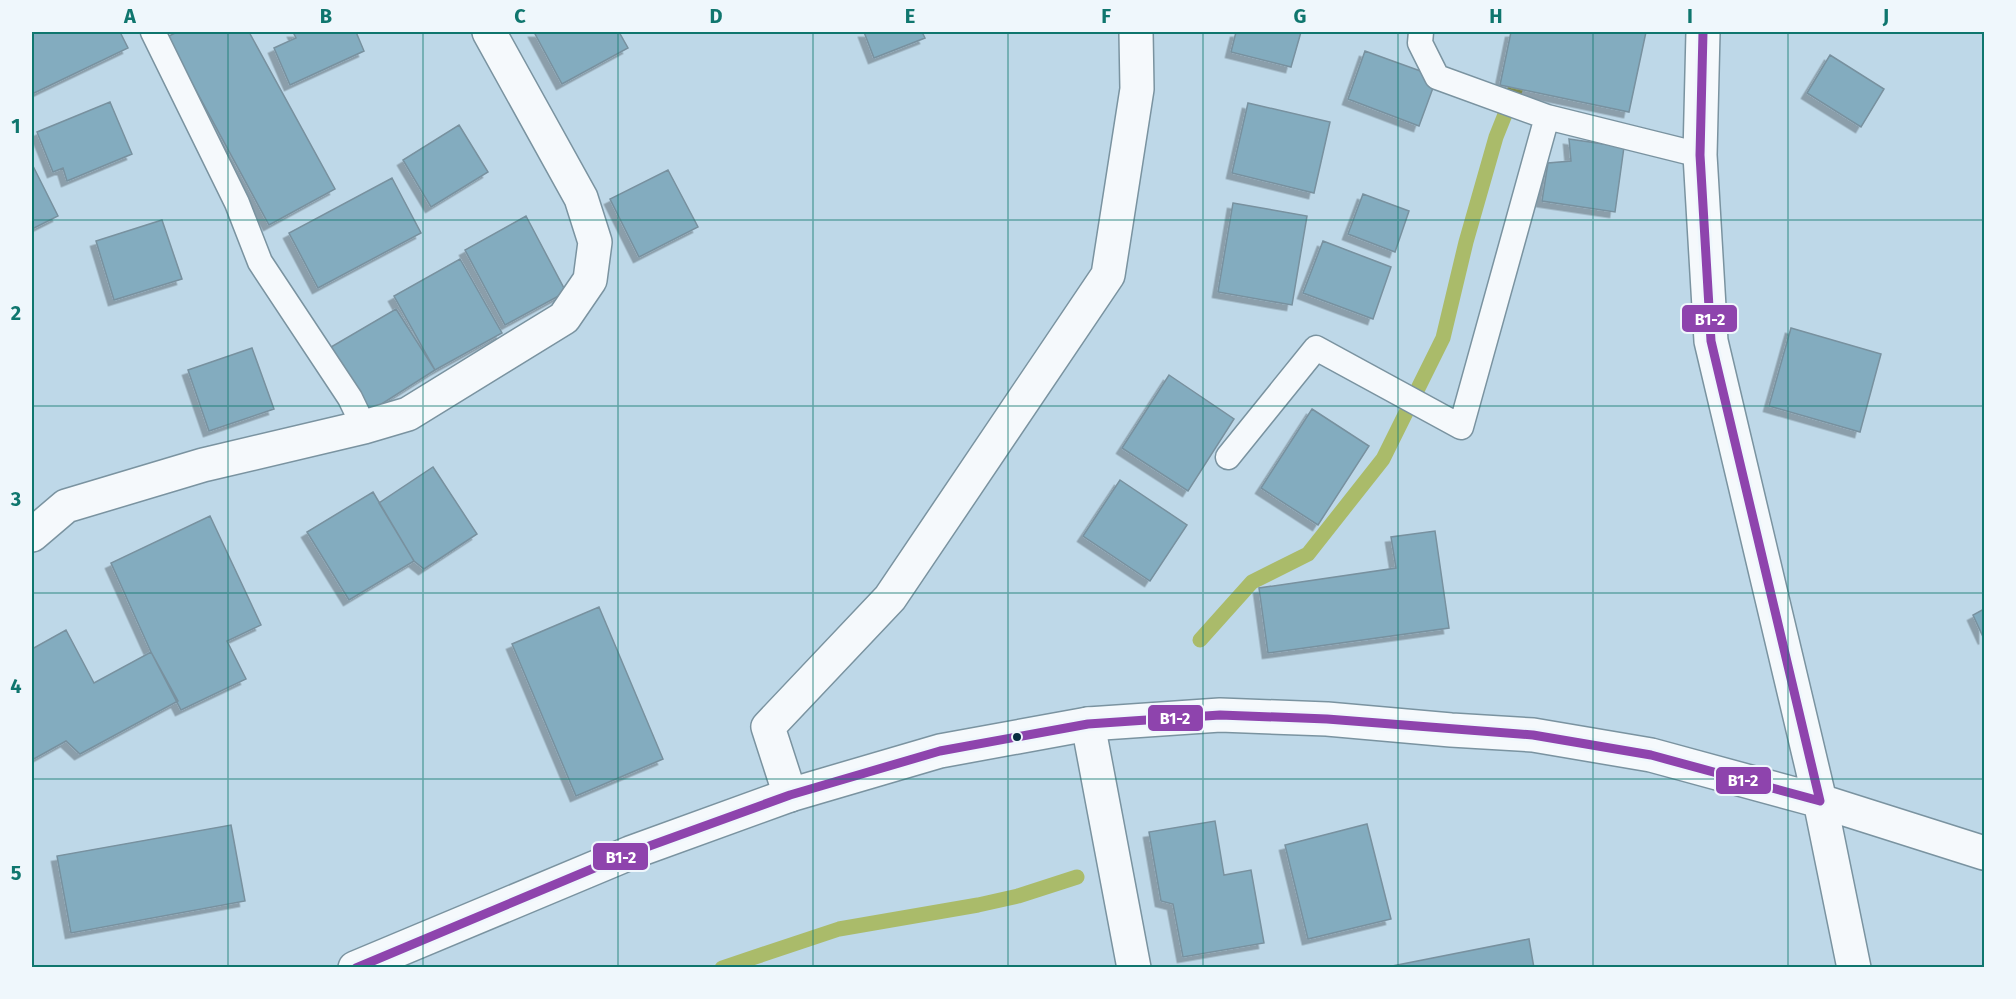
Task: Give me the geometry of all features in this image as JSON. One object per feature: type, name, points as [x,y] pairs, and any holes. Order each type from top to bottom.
[{"type":"street","points":[[32,535],[66,506],[203,465],[364,427],[408,414],[564,318],[590,280],[596,242],[581,198],[489,32]]},
{"type":"street","points":[[790,795],[768,728],[890,598],[1108,275],[1137,89],[1136,32]]},
{"type":"street","points":[[1703,32],[1700,155],[1711,341],[1820,801],[1854,968]]},
{"type":"street","points":[[358,967],[630,853],[790,795],[940,751],[1088,724],[1220,715],[1327,719],[1533,735],[1651,755],[1820,801],[1984,854]]},
{"type":"street","points":[[1088,724],[1134,968]]},
{"type":"lane","points":[[153,32],[237,203],[260,262],[350,398],[364,427]]},
{"type":"lane","points":[[1421,32],[1420,43],[1437,77],[1544,116],[1700,155]]},
{"type":"lane","points":[[1228,457],[1316,348],[1461,427],[1544,116]]},
{"type":"building","points":[[32,32],[120,32],[128,48],[32,94]]},
{"type":"building","points":[[177,32],[249,32],[335,189],[269,225],[167,37]]},
{"type":"building","points":[[293,32],[356,32],[364,51],[290,85],[274,48],[296,38]]},
{"type":"building","points":[[534,32],[619,32],[628,48],[562,84]]},
{"type":"building","points":[[864,32],[922,32],[925,38],[874,58]]},
{"type":"building","points":[[1236,32],[1301,32],[1291,67],[1231,52]]},
{"type":"building","points":[[1511,32],[1646,32],[1629,112],[1500,85]]},
{"type":"building","points":[[1365,51],[1437,77],[1419,126],[1348,99]]},
{"type":"building","points":[[1830,55],[1884,89],[1861,127],[1807,93]]},
{"type":"building","points":[[110,102],[132,154],[67,181],[63,168],[53,172],[37,132]]},
{"type":"building","points":[[1248,103],[1330,122],[1314,193],[1232,173]]},
{"type":"building","points":[[459,125],[488,172],[431,207],[403,160]]},
{"type":"building","points":[[1569,139],[1624,147],[1615,212],[1542,201],[1548,163],[1571,161]]},
{"type":"building","points":[[32,164],[58,216],[32,229]]},
{"type":"building","points":[[668,170],[698,227],[639,257],[610,199]]},
{"type":"building","points":[[392,178],[421,233],[318,288],[289,233]]},
{"type":"building","points":[[1363,194],[1409,211],[1395,252],[1348,234]]},
{"type":"building","points":[[1233,203],[1307,216],[1292,305],[1218,292]]},
{"type":"building","points":[[526,216],[566,292],[505,325],[465,250]]},
{"type":"building","points":[[162,220],[182,279],[114,300],[96,241]]},
{"type":"building","points":[[1323,241],[1391,267],[1373,319],[1303,293]]},
{"type":"building","points":[[460,259],[502,333],[435,370],[394,296]]},
{"type":"building","points":[[396,309],[435,370],[369,412],[331,347]]},
{"type":"building","points":[[1791,328],[1881,354],[1860,432],[1769,406]]},
{"type":"building","points":[[252,348],[274,409],[209,431],[188,370]]},
{"type":"building","points":[[1169,375],[1234,419],[1188,491],[1122,448]]},
{"type":"building","points":[[1312,409],[1369,446],[1318,525],[1261,488]]},
{"type":"building","points":[[433,467],[477,534],[424,569],[414,561],[379,503]]},
{"type":"building","points":[[1120,480],[1187,525],[1150,581],[1083,536]]},
{"type":"building","points":[[373,492],[414,561],[349,600],[307,532]]},
{"type":"building","points":[[210,516],[261,625],[227,641],[246,679],[181,710],[151,652],[111,563]]},
{"type":"building","points":[[1435,531],[1449,628],[1268,653],[1259,588],[1396,568],[1391,537]]},
{"type":"building","points":[[599,607],[663,759],[576,796],[512,644]]},
{"type":"building","points":[[1984,609],[1984,639],[1973,615]]},
{"type":"building","points":[[66,630],[94,683],[151,652],[178,701],[80,754],[66,741],[32,760],[32,649]]},
{"type":"building","points":[[1215,821],[1224,875],[1251,870],[1264,943],[1183,957],[1173,904],[1161,901],[1149,832]]},
{"type":"building","points":[[1367,824],[1391,919],[1308,939],[1285,845]]},
{"type":"building","points":[[231,825],[245,901],[71,933],[57,856]]},
{"type":"building","points":[[1529,939],[1534,968],[1382,968]]},
{"type":"waterway","points":[[1200,640],[1252,582],[1308,554],[1383,459],[1443,338],[1466,242],[1496,137],[1538,32]]},
{"type":"waterway","points":[[722,968],[839,929],[978,905],[1018,896],[1077,877]]},
{"type":"transit line","name":"B1-2","points":[[356,968],[630,853],[790,795],[940,751],[1088,724],[1220,715],[1327,719],[1533,735],[1651,755],[1820,801],[1711,341],[1700,155],[1703,32]]}]
